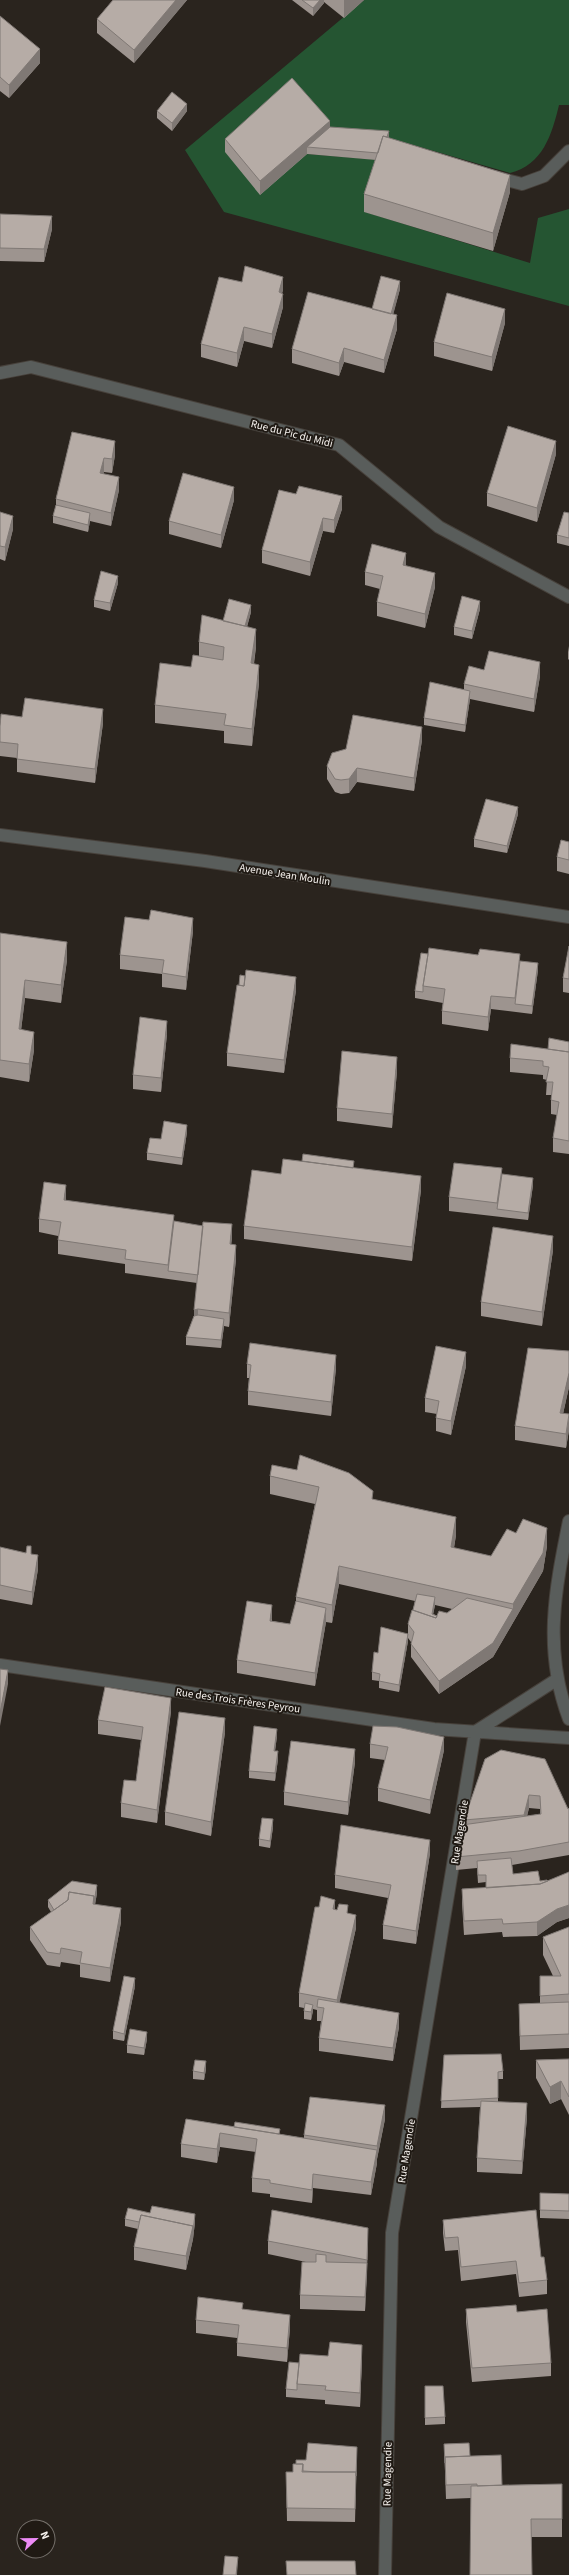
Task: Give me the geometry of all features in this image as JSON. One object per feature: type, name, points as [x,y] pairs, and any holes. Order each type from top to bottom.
[{"type":"street","points":[[484,174],[522,184],[544,176],[569,151]]},
{"type":"street","name":"Rue du Pic du Midi","points":[[0,373],[31,367],[339,445],[439,527],[569,597]]},
{"type":"street","name":"Avenue Jean Moulin","points":[[0,835],[206,861],[569,917]]},
{"type":"street","points":[[569,1521],[554,1595],[553,1653],[556,1680],[569,1719]]},
{"type":"street","name":"Rue des Trois Frères Peyrou","points":[[0,1665],[426,1728],[569,1738]]},
{"type":"street","points":[[475,1732],[556,1680]]},
{"type":"street","name":"Rue Magendie","points":[[385,2575],[392,2233],[475,1732]]},
{"type":"green space","points":[[364,0],[569,0],[569,105],[559,105],[553,127],[544,147],[531,163],[521,169],[510,173],[389,138],[307,154],[381,160],[365,212],[530,263],[538,218],[569,209],[569,306],[224,212],[185,150]]},
{"type":"building","points":[[113,0],[176,0],[134,50],[97,19]]},
{"type":"building","points":[[302,0],[320,0],[313,8]]},
{"type":"building","points":[[0,16],[40,49],[9,85],[0,77]]},
{"type":"building","points":[[292,78],[330,121],[260,181],[225,139]]},
{"type":"building","points":[[172,92],[187,104],[172,123],[157,111]]},
{"type":"building","points":[[330,127],[389,131],[387,137],[383,136],[378,153],[307,147]]},
{"type":"building","points":[[383,136],[510,175],[493,233],[364,194]]},
{"type":"building","points":[[0,214],[52,216],[44,249],[0,248]]},
{"type":"building","points":[[245,266],[283,277],[279,292],[283,294],[272,334],[244,327],[237,353],[201,344],[219,277],[242,282]]},
{"type":"building","points":[[381,276],[400,281],[391,314],[372,309]]},
{"type":"building","points":[[308,292],[397,315],[384,360],[344,348],[339,363],[292,349]]},
{"type":"building","points":[[447,293],[505,309],[492,357],[434,342]]},
{"type":"building","points":[[508,426],[556,441],[537,508],[487,493]]},
{"type":"building","points":[[72,432],[115,441],[112,459],[104,458],[100,473],[119,477],[111,513],[56,499]]},
{"type":"building","points":[[183,473],[234,487],[221,535],[169,521]]},
{"type":"building","points":[[299,486],[342,496],[334,520],[323,518],[310,562],[262,550],[279,490],[296,494]]},
{"type":"building","points":[[56,505],[90,513],[88,525],[53,516]]},
{"type":"building","points":[[0,512],[13,516],[5,547],[0,546]]},
{"type":"building","points":[[564,512],[569,513],[569,538],[557,535]]},
{"type":"building","points":[[372,544],[406,553],[403,565],[435,573],[425,614],[377,602],[383,576],[365,572]]},
{"type":"building","points":[[101,571],[118,576],[110,603],[94,600]]},
{"type":"building","points":[[462,596],[480,601],[472,631],[454,627]]},
{"type":"building","points":[[229,599],[251,605],[245,626],[223,621]]},
{"type":"building","points":[[202,615],[256,629],[251,663],[259,665],[252,729],[224,725],[226,714],[155,705],[160,663],[191,667],[193,655],[223,660],[224,647],[199,642]]},
{"type":"building","points":[[489,651],[540,662],[534,699],[464,684],[469,666],[484,670]]},
{"type":"building","points":[[430,682],[470,691],[465,725],[424,718]]},
{"type":"building","points":[[25,698],[103,709],[95,769],[17,759],[18,744],[0,742],[1,714],[22,717]]},
{"type":"building","points":[[353,715],[422,727],[414,778],[357,768],[349,779],[335,779],[327,766],[332,753],[346,749]]},
{"type":"building","points":[[486,799],[518,807],[507,846],[474,839]]},
{"type":"building","points":[[561,840],[569,842],[569,860],[557,857]]},
{"type":"building","points":[[151,910],[193,918],[186,977],[162,973],[164,960],[120,955],[125,917],[149,920]]},
{"type":"building","points":[[0,933],[67,942],[61,985],[25,980],[19,1029],[34,1032],[29,1064],[0,1060]]},
{"type":"building","points":[[569,946],[569,979],[563,978]]},
{"type":"building","points":[[429,948],[478,955],[480,949],[520,954],[515,998],[491,996],[488,1017],[442,1011],[445,989],[423,986]]},
{"type":"building","points":[[421,953],[428,954],[423,992],[415,991]]},
{"type":"building","points":[[520,961],[538,963],[532,1006],[515,1004]]},
{"type":"building","points":[[246,970],[296,977],[284,1060],[227,1053],[237,985],[244,986]]},
{"type":"building","points":[[240,975],[245,976],[244,986],[239,985]]},
{"type":"building","points":[[140,1017],[167,1021],[161,1078],[133,1075]]},
{"type":"building","points":[[549,1038],[569,1042],[569,1052],[548,1049]]},
{"type":"building","points":[[511,1044],[569,1052],[569,1141],[553,1138],[559,1102],[551,1100],[553,1082],[546,1082],[549,1067],[543,1066],[543,1061],[510,1058]]},
{"type":"building","points":[[342,1051],[397,1057],[392,1114],[337,1108]]},
{"type":"building","points":[[164,1121],[187,1125],[182,1158],[147,1153],[150,1138],[161,1139]]},
{"type":"building","points":[[303,1154],[354,1161],[353,1168],[302,1161]]},
{"type":"building","points":[[283,1159],[421,1176],[412,1247],[244,1226],[252,1170],[281,1174]]},
{"type":"building","points":[[454,1163],[502,1168],[497,1203],[449,1197]]},
{"type":"building","points":[[502,1174],[533,1178],[528,1213],[497,1209]]},
{"type":"building","points":[[44,1182],[66,1185],[64,1200],[174,1215],[168,1265],[125,1259],[126,1250],[58,1240],[61,1222],[39,1219]]},
{"type":"building","points":[[174,1221],[203,1226],[198,1275],[168,1271]]},
{"type":"building","points":[[203,1222],[232,1224],[230,1244],[236,1245],[229,1313],[198,1309],[194,1310]]},
{"type":"building","points":[[493,1227],[553,1236],[542,1312],[481,1302]]},
{"type":"building","points":[[198,1315],[224,1319],[221,1340],[186,1337],[194,1316]]},
{"type":"building","points":[[250,1343],[336,1355],[331,1402],[248,1391],[251,1365],[247,1364]]},
{"type":"building","points":[[436,1346],[466,1352],[451,1421],[436,1418],[439,1401],[425,1398]]},
{"type":"building","points":[[528,1348],[569,1351],[569,1373],[560,1413],[569,1414],[566,1434],[515,1426]]},
{"type":"building","points":[[300,1455],[349,1473],[373,1491],[372,1499],[456,1517],[451,1547],[491,1556],[507,1529],[516,1533],[523,1519],[547,1528],[543,1553],[513,1604],[339,1566],[332,1605],[296,1597],[319,1487],[270,1476],[272,1465],[297,1470]]},
{"type":"building","points":[[27,1546],[31,1546],[31,1554],[38,1555],[32,1592],[0,1585],[0,1547],[26,1553]]},
{"type":"building","points":[[417,1594],[435,1597],[432,1614],[437,1616],[436,1618],[413,1610]]},
{"type":"building","points":[[467,1598],[513,1609],[493,1643],[439,1681],[411,1644],[414,1632],[408,1624],[412,1610],[436,1618],[439,1611],[447,1613]]},
{"type":"building","points":[[247,1601],[272,1605],[270,1621],[290,1624],[296,1601],[326,1608],[315,1673],[237,1660]]},
{"type":"building","points":[[381,1627],[408,1634],[399,1685],[379,1681],[380,1674],[372,1672],[374,1652],[378,1653]]},
{"type":"building","points":[[0,1669],[8,1670],[0,1713]]},
{"type":"building","points":[[105,1687],[171,1698],[157,1810],[121,1803],[124,1780],[136,1781],[143,1727],[98,1720]]},
{"type":"building","points":[[179,1712],[225,1718],[211,1822],[165,1812]]},
{"type":"building","points":[[254,1726],[277,1729],[274,1751],[278,1751],[275,1773],[249,1771]]},
{"type":"building","points":[[373,1726],[397,1727],[444,1737],[430,1800],[378,1788],[388,1747],[370,1744]]},
{"type":"building","points":[[291,1741],[355,1749],[348,1802],[284,1792]]},
{"type":"building","points":[[501,1750],[545,1759],[568,1809],[569,1808],[569,1842],[519,1851],[456,1857],[462,1825],[541,1814],[540,1796],[529,1795],[524,1815],[464,1820],[485,1759]]},
{"type":"building","points":[[262,1818],[273,1819],[270,1841],[259,1839]]},
{"type":"building","points":[[341,1825],[430,1840],[416,1931],[383,1925],[391,1885],[335,1875]]},
{"type":"building","points":[[511,1858],[513,1874],[538,1871],[540,1881],[548,1881],[540,1884],[486,1888],[486,1875],[478,1875],[477,1861]]},
{"type":"building","points":[[569,1872],[569,1905],[557,1909],[537,1922],[503,1924],[502,1919],[464,1921],[462,1889],[540,1884]]},
{"type":"building","points":[[72,1881],[97,1885],[94,1902],[94,1896],[69,1892],[68,1900],[54,1910],[48,1900]]},
{"type":"building","points":[[69,1892],[94,1896],[93,1904],[121,1908],[110,1968],[80,1963],[82,1952],[61,1948],[60,1954],[47,1952],[30,1927],[68,1900]]},
{"type":"building","points":[[321,1896],[335,1900],[333,1909],[337,1910],[339,1904],[348,1905],[347,1913],[356,1915],[337,2000],[299,1993],[315,1907],[319,1907]]},
{"type":"building","points":[[569,1927],[569,1994],[540,1996],[540,1976],[561,1976],[543,1937]]},
{"type":"building","points":[[124,1976],[135,1978],[124,2034],[113,2031]]},
{"type":"building","points":[[318,1999],[399,2013],[393,2048],[319,2038],[324,2008],[317,2007]]},
{"type":"building","points":[[569,2002],[569,2034],[520,2036],[519,2004]]},
{"type":"building","points":[[305,2003],[313,2005],[311,2012],[304,2011]]},
{"type":"building","points":[[130,2029],[147,2032],[144,2048],[127,2045]]},
{"type":"building","points":[[501,2054],[503,2071],[498,2072],[498,2098],[441,2101],[444,2055]]},
{"type":"building","points":[[569,2059],[569,2097],[561,2081],[550,2087],[536,2060]]},
{"type":"building","points":[[195,2060],[206,2061],[204,2073],[193,2071]]},
{"type":"building","points":[[310,2097],[385,2105],[377,2146],[304,2135]]},
{"type":"building","points":[[481,2101],[527,2103],[522,2161],[477,2158]]},
{"type":"building","points":[[186,2119],[377,2150],[371,2182],[313,2174],[312,2190],[270,2183],[270,2180],[252,2178],[257,2139],[220,2133],[217,2149],[181,2144]]},
{"type":"building","points":[[235,2122],[280,2129],[279,2134],[234,2127]]},
{"type":"building","points":[[540,2193],[569,2194],[569,2211],[540,2210]]},
{"type":"building","points":[[152,2206],[195,2214],[193,2232],[193,2226],[141,2215],[139,2222],[125,2219],[128,2208],[150,2213]]},
{"type":"building","points":[[272,2210],[368,2228],[367,2260],[268,2241]]},
{"type":"building","points":[[536,2210],[541,2257],[544,2257],[547,2280],[519,2283],[516,2261],[461,2267],[458,2237],[445,2238],[443,2220]]},
{"type":"building","points":[[141,2215],[193,2226],[186,2256],[134,2247]]},
{"type":"building","points":[[316,2254],[326,2255],[326,2262],[367,2263],[365,2297],[300,2295],[302,2262],[316,2262]]},
{"type":"building","points":[[198,2297],[243,2303],[242,2309],[290,2315],[287,2348],[237,2343],[239,2325],[196,2320]]},
{"type":"building","points":[[516,2305],[517,2312],[547,2309],[551,2363],[472,2368],[466,2309]]},
{"type":"building","points":[[330,2342],[362,2345],[360,2393],[325,2390],[326,2386],[297,2384],[300,2354],[328,2356]]},
{"type":"building","points":[[289,2362],[299,2363],[297,2390],[286,2389]]},
{"type":"building","points":[[425,2386],[443,2386],[445,2417],[425,2418]]},
{"type":"building","points":[[308,2443],[357,2447],[356,2476],[356,2472],[303,2471],[303,2464],[296,2464],[296,2460],[306,2460]]},
{"type":"building","points":[[469,2443],[470,2456],[445,2457],[445,2463],[444,2444]]},
{"type":"building","points":[[501,2455],[502,2485],[446,2485],[445,2457]]},
{"type":"building","points":[[293,2464],[303,2464],[302,2472],[356,2472],[355,2509],[287,2508],[286,2472],[293,2472]]},
{"type":"building","points":[[562,2484],[562,2519],[531,2519],[532,2575],[470,2575],[471,2486]]},
{"type":"building","points":[[225,2556],[238,2557],[236,2575],[223,2575]]},
{"type":"building","points":[[286,2561],[355,2561],[356,2575],[287,2575]]}]
